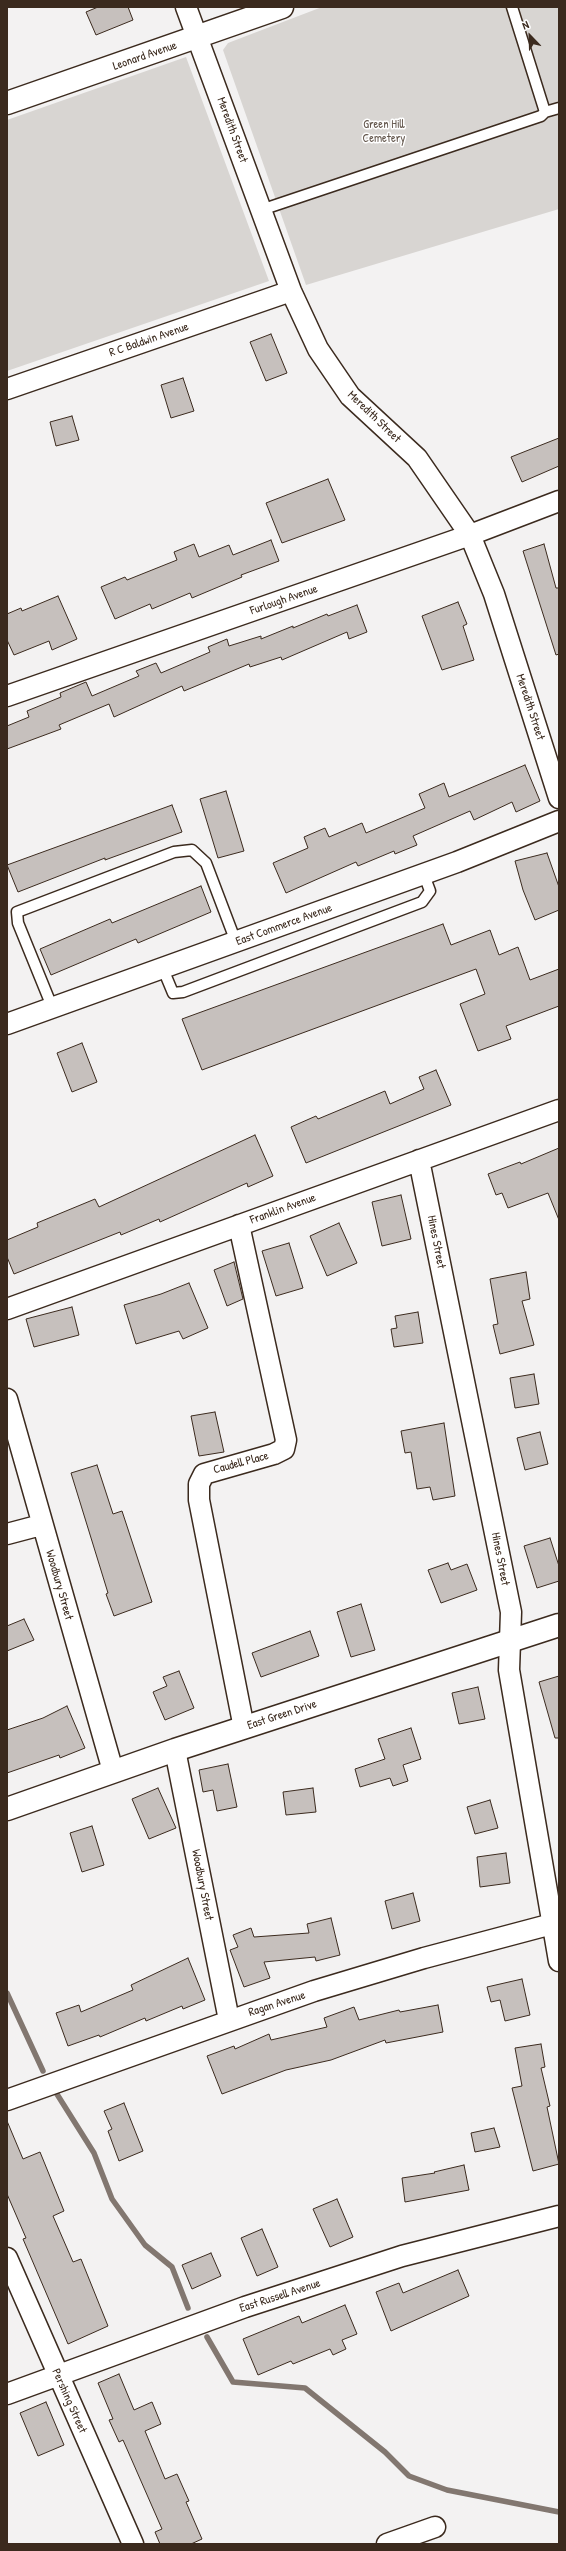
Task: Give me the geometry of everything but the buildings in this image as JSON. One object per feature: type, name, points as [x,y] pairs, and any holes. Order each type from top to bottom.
[{"type":"main road","name":"Leonard Avenue","points":[[7,103],[198,38],[282,7]]},
{"type":"main road","name":"East Green Drive","points":[[7,1809],[175,1750],[559,1625]]},
{"type":"street","name":"Meredith Street","points":[[186,7],[291,291],[318,349],[350,396],[417,458],[470,535],[494,594],[559,798]]},
{"type":"street","name":"R C Baldwin Avenue","points":[[7,389],[291,291]]},
{"type":"street","name":"Furlough Avenue","points":[[7,696],[470,535],[559,501]]},
{"type":"street","name":"East Commerce Avenue","points":[[7,1024],[53,1009],[424,874],[559,821]]},
{"type":"street","name":"Franklin Avenue","points":[[7,1309],[559,1110]]},
{"type":"street","name":"Hines Street","points":[[419,1160],[511,1612],[509,1670],[559,1961]]},
{"type":"street","name":"Caudell Place","points":[[239,1225],[286,1440],[284,1449],[274,1454],[204,1474],[199,1484],[199,1500],[244,1728]]},
{"type":"street","name":"Woodbury Street","points":[[7,1399],[41,1525],[113,1771]]},
{"type":"street","points":[[7,1534],[41,1525]]},
{"type":"street","name":"Woodbury Street","points":[[175,1750],[229,2020]]},
{"type":"street","name":"Ragan Avenue","points":[[7,2100],[229,2020],[424,1958],[552,1924]]},
{"type":"street","name":"East Russell Avenue","points":[[7,2394],[245,2307],[402,2256],[559,2216]]},
{"type":"street","name":"Pershing Street","points":[[7,2258],[133,2544]]},
{"type":"street","points":[[387,2544],[435,2527]]},
{"type":"lane","points":[[512,7],[545,112]]},
{"type":"lane","points":[[261,210],[536,119],[545,112],[559,108]]},
{"type":"lane","points":[[53,1009],[18,923],[17,912],[167,855],[192,850],[206,863],[236,942]]},
{"type":"lane","points":[[163,969],[173,993],[183,992],[422,902],[430,891],[424,874]]},
{"type":"green space","name":"Green Hill Cemetery","points":[[322,7],[559,7],[559,209],[306,285],[223,50],[228,43]]},
{"type":"green space","points":[[186,57],[269,281],[7,371],[7,120]]},
{"type":"waterway","points":[[7,1993],[43,2071]]},
{"type":"waterway","points":[[55,2091],[94,2153],[112,2199],[145,2245],[172,2267],[188,2308]]},
{"type":"waterway","points":[[207,2337],[233,2382],[305,2388],[385,2452],[409,2476],[447,2490],[559,2512]]}]
